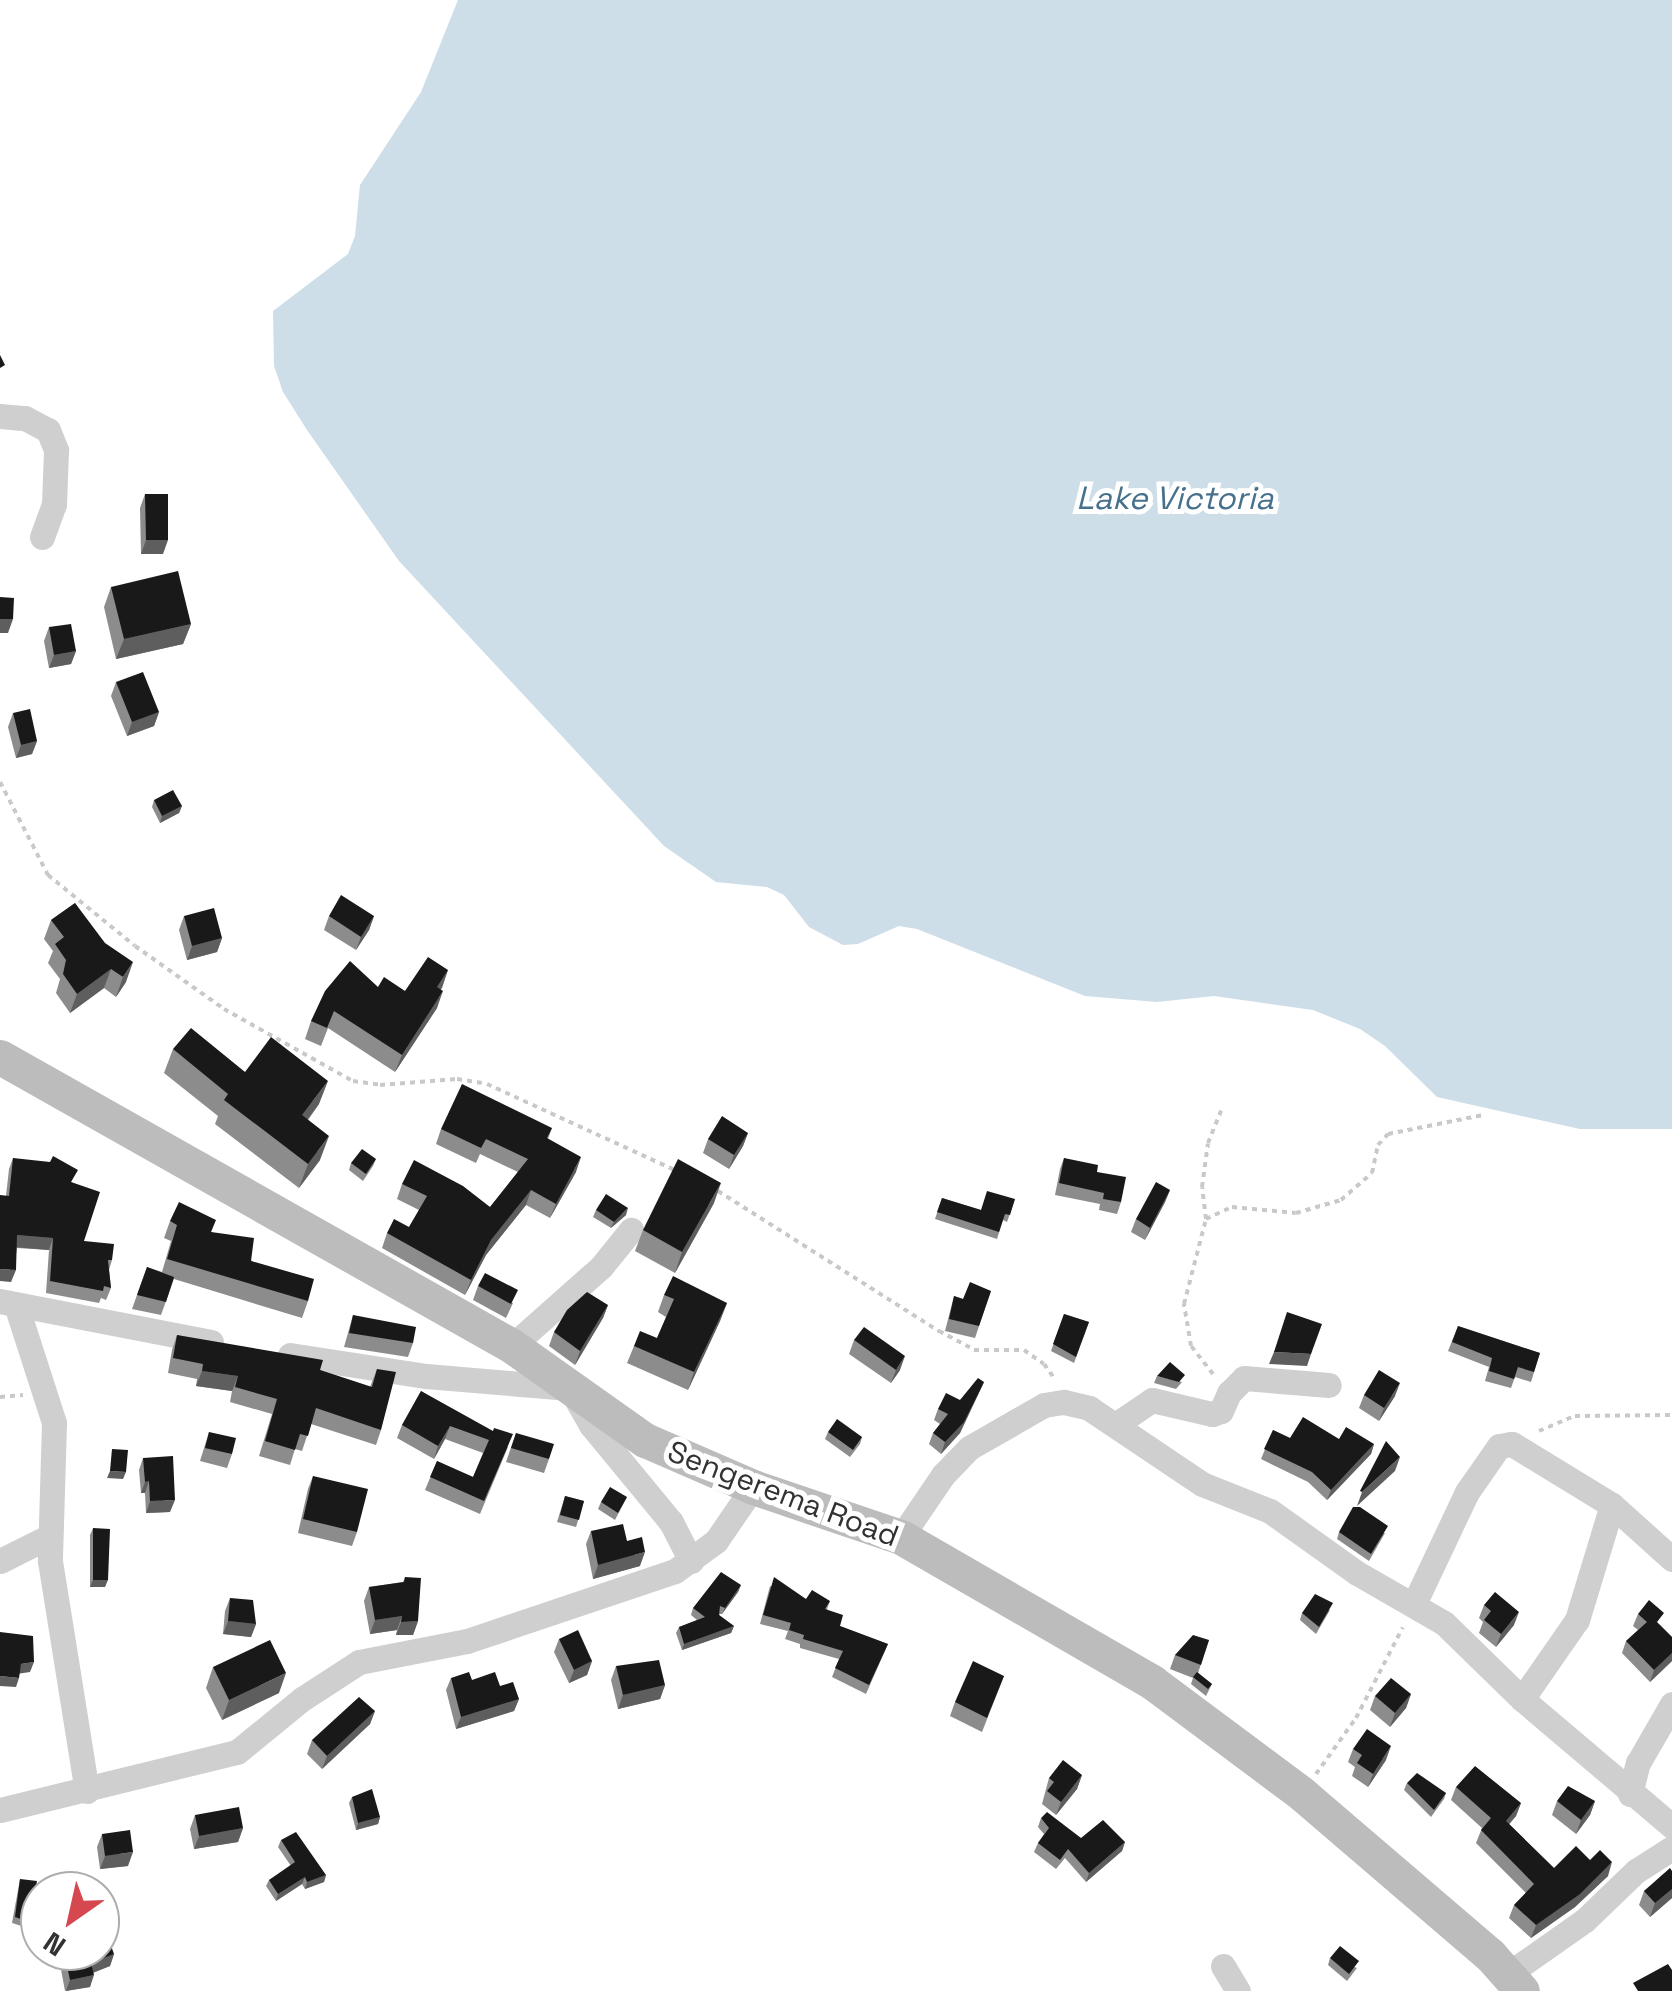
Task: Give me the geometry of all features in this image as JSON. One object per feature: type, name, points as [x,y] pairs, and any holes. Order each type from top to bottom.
[{"type":"main road","name":"Sengerema Road","points":[[0,1057],[512,1346],[645,1440],[753,1487],[901,1537],[1152,1682],[1302,1794],[1515,1982]]},
{"type":"street","points":[[0,416],[25,418],[48,430],[56,450],[54,504],[42,537]]},
{"type":"street","points":[[512,1346],[602,1266],[630,1230]]},
{"type":"street","points":[[8,1303],[255,1350],[426,1376],[570,1388],[592,1425],[671,1522],[691,1561]]},
{"type":"street","points":[[8,1303],[54,1423],[48,1537],[66,1681],[87,1791]]},
{"type":"street","points":[[1118,1423],[1152,1400],[1212,1414],[1225,1406],[1229,1393],[1244,1378],[1257,1376],[1329,1385]]},
{"type":"street","points":[[901,1537],[943,1475],[970,1448],[1044,1405],[1064,1402],[1090,1408],[1118,1423],[1177,1469],[1202,1484],[1270,1511],[1357,1573],[1444,1622],[1522,1699],[1672,1826]]},
{"type":"street","points":[[1414,1604],[1489,1455],[1500,1446],[1512,1444],[1612,1505],[1672,1559]]},
{"type":"street","points":[[0,1810],[238,1752],[302,1698],[360,1662],[467,1641],[691,1561],[716,1541],[753,1487]]},
{"type":"street","points":[[1522,1699],[1577,1620],[1612,1505]]},
{"type":"street","points":[[0,1560],[48,1537]]},
{"type":"street","points":[[1630,1794],[1638,1763],[1672,1704]]},
{"type":"street","points":[[1515,1982],[1636,1871],[1672,1848]]},
{"type":"street","points":[[1223,1966],[1238,1991]]},
{"type":"path","points":[[0,782],[48,875],[135,946],[224,1009],[354,1081],[380,1085],[457,1079],[487,1084],[682,1172]]},
{"type":"path","points":[[1221,1112],[1204,1165],[1206,1219],[1184,1304],[1191,1346],[1229,1393]]},
{"type":"path","points":[[1206,1219],[1232,1207],[1296,1213],[1341,1200],[1366,1182],[1378,1146],[1388,1134],[1483,1115]]},
{"type":"path","points":[[710,1186],[974,1350],[1024,1350],[1053,1374],[1064,1402]]},
{"type":"path","points":[[1512,1444],[1575,1416],[1672,1415]]},
{"type":"path","points":[[1302,1794],[1356,1718],[1414,1604]]},
{"type":"water","name":"Lake Victoria","points":[[458,0],[1672,0],[1672,1129],[1580,1129],[1437,1097],[1385,1046],[1360,1029],[1313,1010],[1214,996],[1157,1002],[1085,996],[917,929],[899,926],[858,944],[843,945],[809,927],[784,895],[767,887],[716,882],[664,846],[399,561],[307,430],[283,392],[274,366],[273,311],[348,254],[355,236],[360,185],[421,92]]},
{"type":"building","points":[[145,494],[168,494],[168,540],[146,540]]},
{"type":"building","points":[[178,571],[191,624],[124,639],[111,587]]},
{"type":"building","points":[[0,597],[14,598],[13,619],[0,619]]},
{"type":"building","points":[[71,624],[76,651],[54,655],[49,627]]},
{"type":"building","points":[[143,672],[159,712],[132,722],[116,682]]},
{"type":"building","points":[[30,709],[37,741],[21,745],[13,713]]},
{"type":"building","points":[[173,790],[182,806],[162,816],[154,800]]},
{"type":"building","points":[[341,895],[374,916],[361,937],[329,916]]},
{"type":"building","points":[[75,903],[105,943],[133,962],[123,977],[111,969],[77,994],[63,974],[66,960],[55,944],[64,937],[51,920]]},
{"type":"building","points":[[214,908],[222,938],[192,946],[184,916]]},
{"type":"building","points":[[428,957],[448,970],[437,987],[443,991],[402,1055],[334,1011],[327,1028],[311,1021],[325,991],[350,961],[378,987],[384,977],[405,991]]},
{"type":"building","points":[[191,1028],[245,1072],[271,1037],[328,1081],[302,1115],[329,1136],[308,1164],[224,1100],[228,1094],[173,1049]]},
{"type":"building","points":[[462,1084],[552,1128],[547,1138],[581,1157],[556,1204],[531,1190],[491,1240],[471,1280],[387,1233],[394,1219],[409,1227],[427,1196],[402,1184],[414,1160],[463,1186],[490,1207],[528,1159],[486,1139],[481,1148],[441,1129]]},
{"type":"building","points":[[722,1116],[748,1133],[734,1155],[708,1139]]},
{"type":"building","points":[[362,1149],[376,1159],[366,1174],[351,1163]]},
{"type":"building","points":[[53,1156],[78,1170],[71,1182],[100,1192],[84,1241],[114,1244],[112,1260],[108,1260],[111,1288],[104,1286],[103,1291],[50,1281],[53,1238],[17,1235],[16,1270],[0,1269],[0,1195],[9,1196],[13,1158],[50,1162]]},
{"type":"building","points":[[1064,1158],[1098,1165],[1097,1172],[1126,1177],[1121,1202],[1103,1199],[1104,1193],[1059,1183]]},
{"type":"building","points":[[678,1159],[721,1183],[682,1252],[643,1230]]},
{"type":"building","points":[[1156,1182],[1170,1190],[1150,1228],[1136,1219]]},
{"type":"building","points":[[987,1191],[1015,1199],[999,1232],[937,1212],[942,1198],[981,1210]]},
{"type":"building","points":[[606,1194],[628,1208],[614,1222],[596,1210]]},
{"type":"building","points":[[179,1202],[216,1220],[211,1232],[254,1238],[251,1261],[314,1279],[308,1301],[167,1259],[177,1225],[170,1221]]},
{"type":"building","points":[[147,1267],[174,1277],[166,1302],[137,1295]]},
{"type":"building","points":[[485,1273],[518,1290],[511,1304],[478,1286]]},
{"type":"building","points":[[673,1276],[727,1303],[694,1372],[634,1346],[640,1331],[657,1338],[674,1299],[664,1295]]},
{"type":"building","points":[[970,1282],[991,1291],[979,1326],[949,1319],[954,1296],[963,1299]]},
{"type":"building","points":[[587,1292],[608,1305],[580,1351],[554,1332],[567,1310]]},
{"type":"building","points":[[1287,1312],[1322,1324],[1311,1354],[1274,1352]]},
{"type":"building","points":[[1064,1314],[1089,1322],[1076,1357],[1053,1344]]},
{"type":"building","points":[[353,1315],[416,1327],[413,1343],[349,1333]]},
{"type":"building","points":[[1458,1326],[1540,1353],[1534,1372],[1518,1367],[1514,1379],[1489,1371],[1492,1358],[1452,1342]]},
{"type":"building","points":[[864,1327],[905,1356],[896,1370],[854,1340]]},
{"type":"building","points":[[177,1335],[323,1360],[320,1370],[372,1387],[377,1369],[396,1372],[381,1430],[316,1408],[308,1436],[300,1434],[295,1450],[265,1441],[277,1399],[235,1387],[238,1376],[202,1371],[203,1364],[173,1358]]},
{"type":"building","points":[[1170,1362],[1185,1375],[1179,1382],[1157,1376]]},
{"type":"building","points":[[1379,1370],[1400,1383],[1384,1408],[1364,1395]]},
{"type":"building","points":[[978,1378],[984,1382],[964,1422],[945,1442],[933,1433],[948,1414],[938,1409],[946,1393],[960,1400]]},
{"type":"building","points":[[421,1391],[493,1431],[494,1428],[513,1434],[484,1501],[430,1477],[437,1461],[473,1477],[489,1440],[450,1426],[438,1446],[402,1425]]},
{"type":"building","points":[[1303,1417],[1339,1439],[1346,1427],[1374,1444],[1331,1490],[1312,1472],[1264,1449],[1273,1430],[1290,1438]]},
{"type":"building","points":[[837,1419],[862,1437],[853,1450],[828,1432]]},
{"type":"building","points":[[209,1432],[236,1438],[232,1454],[205,1448]]},
{"type":"building","points":[[516,1433],[554,1444],[549,1459],[511,1448]]},
{"type":"building","points":[[1386,1441],[1400,1457],[1362,1492],[1360,1491]]},
{"type":"building","points":[[112,1449],[128,1450],[126,1472],[110,1471]]},
{"type":"building","points":[[173,1456],[175,1500],[150,1501],[143,1458]]},
{"type":"building","points":[[313,1476],[368,1489],[357,1532],[303,1519]]},
{"type":"building","points":[[610,1487],[627,1497],[618,1513],[601,1502]]},
{"type":"building","points":[[565,1496],[584,1501],[579,1520],[560,1515]]},
{"type":"building","points":[[1353,1507],[1360,1507],[1388,1526],[1371,1554],[1339,1532]]},
{"type":"building","points":[[623,1524],[627,1541],[642,1537],[645,1552],[598,1565],[591,1531]]},
{"type":"building","points":[[93,1528],[110,1529],[108,1580],[93,1580]]},
{"type":"building","points":[[721,1572],[741,1585],[725,1608],[720,1606],[719,1615],[734,1626],[684,1644],[679,1627],[705,1617],[693,1608]]},
{"type":"building","points":[[405,1577],[421,1578],[418,1621],[401,1622],[402,1616],[375,1620],[369,1587],[404,1582]]},
{"type":"building","points":[[774,1577],[806,1599],[812,1590],[830,1601],[825,1609],[843,1615],[840,1626],[888,1644],[869,1685],[835,1668],[843,1651],[803,1639],[804,1635],[789,1630],[791,1623],[763,1615]]},
{"type":"building","points":[[1495,1592],[1519,1612],[1501,1634],[1484,1620],[1491,1611],[1484,1605]]},
{"type":"building","points":[[1315,1594],[1333,1603],[1319,1627],[1302,1613]]},
{"type":"building","points":[[230,1598],[253,1600],[256,1624],[228,1621]]},
{"type":"building","points":[[1649,1600],[1664,1613],[1657,1622],[1672,1637],[1672,1653],[1654,1670],[1626,1641],[1647,1622],[1638,1614]]},
{"type":"building","points":[[578,1630],[592,1661],[574,1670],[559,1639]]},
{"type":"building","points":[[0,1632],[33,1636],[34,1662],[21,1664],[19,1678],[0,1676]]},
{"type":"building","points":[[1193,1635],[1209,1640],[1201,1665],[1175,1655]]},
{"type":"building","points":[[270,1640],[286,1673],[229,1700],[213,1667]]},
{"type":"building","points":[[659,1660],[665,1685],[623,1695],[616,1666]]},
{"type":"building","points":[[973,1661],[1004,1676],[987,1718],[955,1702]]},
{"type":"building","points":[[469,1672],[472,1680],[495,1672],[500,1686],[513,1682],[519,1699],[461,1717],[451,1678]]},
{"type":"building","points":[[1197,1672],[1212,1684],[1208,1689],[1193,1677]]},
{"type":"building","points":[[1391,1678],[1411,1694],[1395,1713],[1375,1696]]},
{"type":"building","points":[[359,1697],[375,1711],[327,1756],[312,1740]]},
{"type":"building","points":[[1367,1729],[1391,1746],[1373,1774],[1357,1763],[1362,1755],[1353,1749]]},
{"type":"building","points":[[1063,1760],[1082,1775],[1061,1802],[1047,1791],[1054,1782],[1049,1778]]},
{"type":"building","points":[[1475,1766],[1521,1803],[1506,1821],[1554,1868],[1576,1846],[1590,1860],[1600,1850],[1612,1862],[1580,1894],[1536,1925],[1514,1905],[1534,1884],[1481,1830],[1491,1818],[1456,1787]]},
{"type":"building","points":[[1417,1773],[1446,1793],[1434,1810],[1407,1783]]},
{"type":"building","points":[[1568,1786],[1595,1801],[1581,1820],[1557,1801]]},
{"type":"building","points":[[372,1789],[380,1817],[358,1823],[352,1797]]},
{"type":"building","points":[[239,1807],[243,1828],[199,1836],[195,1815]]},
{"type":"building","points":[[1047,1812],[1081,1838],[1103,1820],[1125,1842],[1089,1873],[1068,1849],[1060,1860],[1038,1843],[1049,1828],[1041,1818]]},
{"type":"building","points":[[130,1830],[133,1852],[105,1856],[102,1834]]},
{"type":"building","points":[[296,1832],[326,1875],[307,1882],[305,1877],[278,1894],[269,1880],[295,1862],[281,1840]]},
{"type":"building","points":[[1670,1868],[1672,1889],[1655,1903],[1644,1891]]},
{"type":"building","points":[[20,1879],[20,1919],[15,1917]]},
{"type":"building","points":[[1340,1946],[1359,1961],[1349,1974],[1330,1958]]},
{"type":"building","points":[[1668,1964],[1672,1970],[1672,1991],[1638,1991],[1633,1983]]},
{"type":"building","points":[[68,1971],[93,1971],[94,1975],[70,1980]]}]
